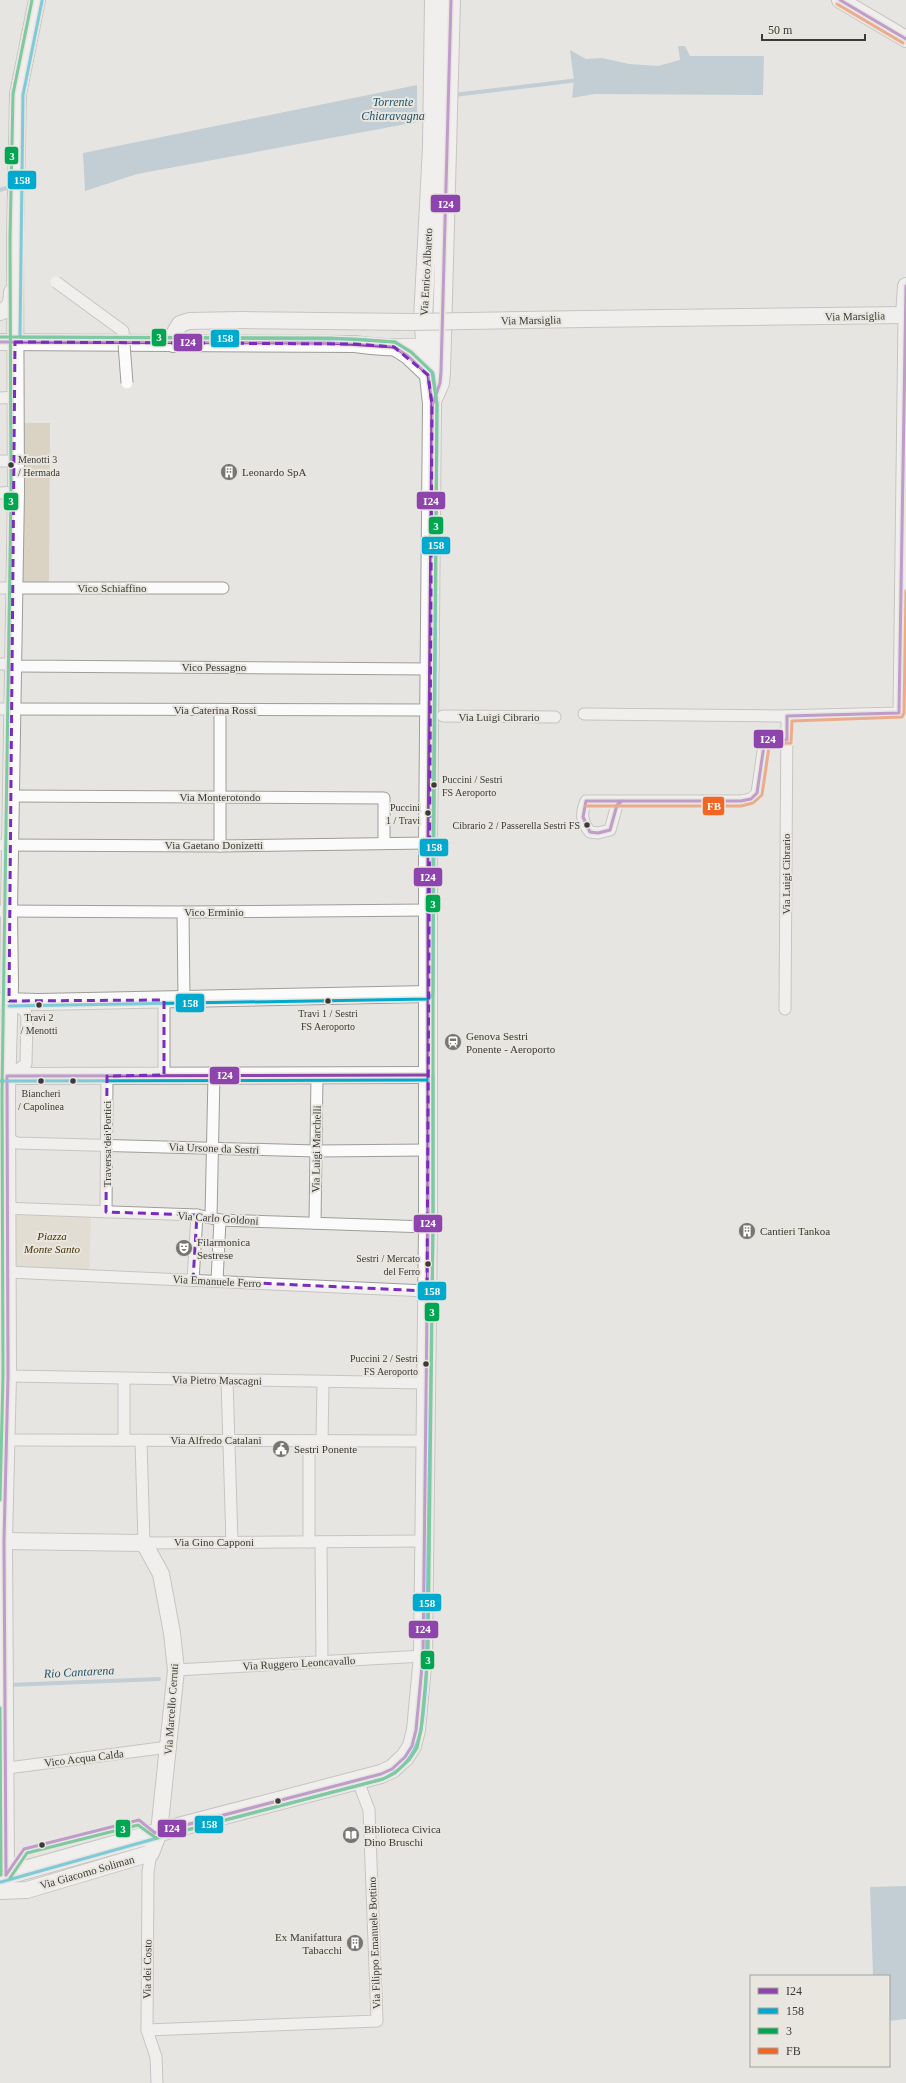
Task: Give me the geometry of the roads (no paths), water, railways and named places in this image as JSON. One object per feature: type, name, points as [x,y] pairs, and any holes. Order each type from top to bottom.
[{"type":"main road","name":"Via Enrico Albareto","points":[[433,345],[423,319],[432,147],[434,0]]},
{"type":"main road","name":"Via Enrico Albareto","points":[[432,404],[440,383],[434,374],[433,345],[450,0]]},
{"type":"main road","name":"Via Giacomo Soliman","points":[[2,1881],[159,1832],[358,1781],[392,1769],[405,1757],[412,1746],[416,1730],[423,1656],[428,1227],[428,843],[436,713],[429,669],[432,404]]},
{"type":"street","points":[[2,1881],[4,1670],[2,1541],[8,1376],[4,1208],[4,911],[5,845],[11,796],[6,709],[6,664],[7,588],[16,492],[8,461],[8,342],[15,239],[18,94],[37,0]]},
{"type":"street","points":[[840,0],[906,39]]},
{"type":"street","points":[[0,312],[6,309],[12,302],[13,243],[15,239]]},
{"type":"street","points":[[56,282],[123,331],[127,383]]},
{"type":"street","points":[[584,714],[787,716],[899,713],[903,703],[904,315],[906,286]]},
{"type":"street","name":"Via Marsiglia","points":[[173,344],[174,334],[180,324],[189,321],[242,320],[413,322],[904,315]]},
{"type":"street","points":[[8,342],[173,344],[330,343],[394,347],[433,345]]},
{"type":"street","points":[[394,347],[434,374]]},
{"type":"street","points":[[0,493],[16,492]]},
{"type":"street","name":"Vico Schiaffino","points":[[7,588],[223,588]]},
{"type":"street","name":"Vico Pessagno","points":[[6,664],[26,666],[429,669]]},
{"type":"street","name":"Via Caterina Rossi","points":[[6,709],[436,713]]},
{"type":"street","points":[[220,710],[220,846]]},
{"type":"street","name":"Via Luigi Cibrario","points":[[436,713],[555,717]]},
{"type":"street","name":"Via Luigi Cibrario","points":[[786,1009],[787,716]]},
{"type":"street","points":[[622,801],[617,805],[610,830],[598,833],[590,832],[583,823],[582,810],[586,801],[622,801],[740,801],[751,799],[757,793],[764,745],[768,739],[787,740]]},
{"type":"street","name":"Via Monterotondo","points":[[11,796],[384,798],[384,843]]},
{"type":"street","name":"Via Gaetano Donizetti","points":[[5,845],[220,846],[428,843]]},
{"type":"street","name":"Vico Erminio","points":[[4,911],[183,912],[428,910]]},
{"type":"street","points":[[183,912],[184,999]]},
{"type":"street","points":[[5,1001],[164,1000],[428,994]]},
{"type":"street","points":[[164,1000],[164,1075]]},
{"type":"street","points":[[214,1075],[211,1148],[217,1281]]},
{"type":"street","name":"Via Luigi Marchelli","points":[[315,1223],[317,1075]]},
{"type":"street","points":[[4,1076],[428,1075]]},
{"type":"street","name":"Traversa dei Portici","points":[[106,1212],[108,1144],[107,1076]]},
{"type":"street","name":"Via Ursone da Sestri","points":[[4,1138],[17,1143],[108,1144],[316,1151],[428,1150]]},
{"type":"street","name":"Via Carlo Goldoni","points":[[4,1208],[197,1215],[215,1218],[428,1227]]},
{"type":"street","points":[[193,1280],[197,1215]]},
{"type":"street","name":"Via Emanuele Ferro","points":[[5,1276],[193,1280],[427,1291]]},
{"type":"street","name":"Via Pietro Mascagni","points":[[8,1376],[426,1383]]},
{"type":"street","points":[[124,1378],[124,1440]]},
{"type":"street","points":[[227,1380],[232,1542]]},
{"type":"street","points":[[322,1440],[323,1382]]},
{"type":"street","name":"Via Alfredo Catalani","points":[[5,1448],[124,1440],[425,1441]]},
{"type":"street","points":[[141,1440],[144,1543]]},
{"type":"street","points":[[309,1440],[309,1542]]},
{"type":"street","name":"Via Gino Capponi","points":[[2,1541],[144,1543],[424,1541]]},
{"type":"street","points":[[321,1542],[322,1661]]},
{"type":"street","name":"Via Marcello Cerruti","points":[[144,1543],[161,1574],[172,1633],[176,1670],[159,1832]]},
{"type":"street","name":"Via Ruggero Leoncavallo","points":[[176,1670],[423,1656]]},
{"type":"street","name":"Vico Acqua Calda","points":[[2,1769],[168,1747]]},
{"type":"street","name":"Via Filippo Emanuele Bottino","points":[[147,2030],[377,2020],[369,1810],[358,1781]]},
{"type":"street","points":[[151,1854],[159,1832]]},
{"type":"street","name":"Via Giacomo Soliman","points":[[2,1881],[27,1890],[151,1854]]},
{"type":"street","name":"Via dei Costo","points":[[151,1854],[148,1872],[147,2030],[156,2057],[156,2083]]},
{"type":"water","points":[[678,46],[685,46],[690,56],[764,56],[763,95],[595,94],[572,98],[574,80],[570,50],[586,59],[602,58],[629,64],[658,66],[680,60]]},
{"type":"water","name":"Torrente Chiaravagna","points":[[417,85],[417,122],[137,174],[85,191],[83,153]]},
{"type":"water","points":[[906,1886],[906,2019],[890,2021],[890,1975],[873,1975],[870,1887]]},
{"type":"waterway","name":"Torrente Chiaravagna","points":[[454,95],[579,80]]},
{"type":"waterway","name":"Torrente Chiaravagna","points":[[0,190],[6,188]]},
{"type":"waterway","name":"Rio Cantarena","points":[[8,1685],[159,1679]]},
{"type":"place","name":"Menotti 3 / Hermada","points":[[11,465]]},
{"type":"place","name":"Leonardo SpA","points":[[229,472]]},
{"type":"place","name":"Puccini / Sestri FS Aeroporto","points":[[434,785]]},
{"type":"place","name":"Puccini 1 / Travi","points":[[428,813]]},
{"type":"place","name":"Cibrario 2 / Passerella Sestri FS","points":[[587,825]]},
{"type":"place","name":"Travi 1 / Sestri FS Aeroporto","points":[[328,1001]]},
{"type":"place","name":"Travi 2 / Menotti","points":[[39,1005]]},
{"type":"place","name":"Genova Sestri Ponente - Aeroporto","points":[[453,1042]]},
{"type":"place","name":"Biancheri / Capolinea","points":[[41,1081]]},
{"type":"place","name":"Cantieri Tankoa","points":[[747,1231]]},
{"type":"place","name":"Filarmonica Sestrese","points":[[184,1248]]},
{"type":"place","name":"Sestri / Mercato del Ferro","points":[[428,1264]]},
{"type":"place","name":"Puccini 2 / Sestri FS Aeroporto","points":[[426,1364]]},
{"type":"place","name":"Sestri Ponente","points":[[281,1449]]},
{"type":"place","name":"Biblioteca Civica Dino Bruschi","points":[[351,1835]]},
{"type":"place","name":"Ex Manifattura Tabacchi","points":[[355,1943]]},
{"type":"park label","name":"Piazza Monte Santo","points":[[52,1242]]}]
